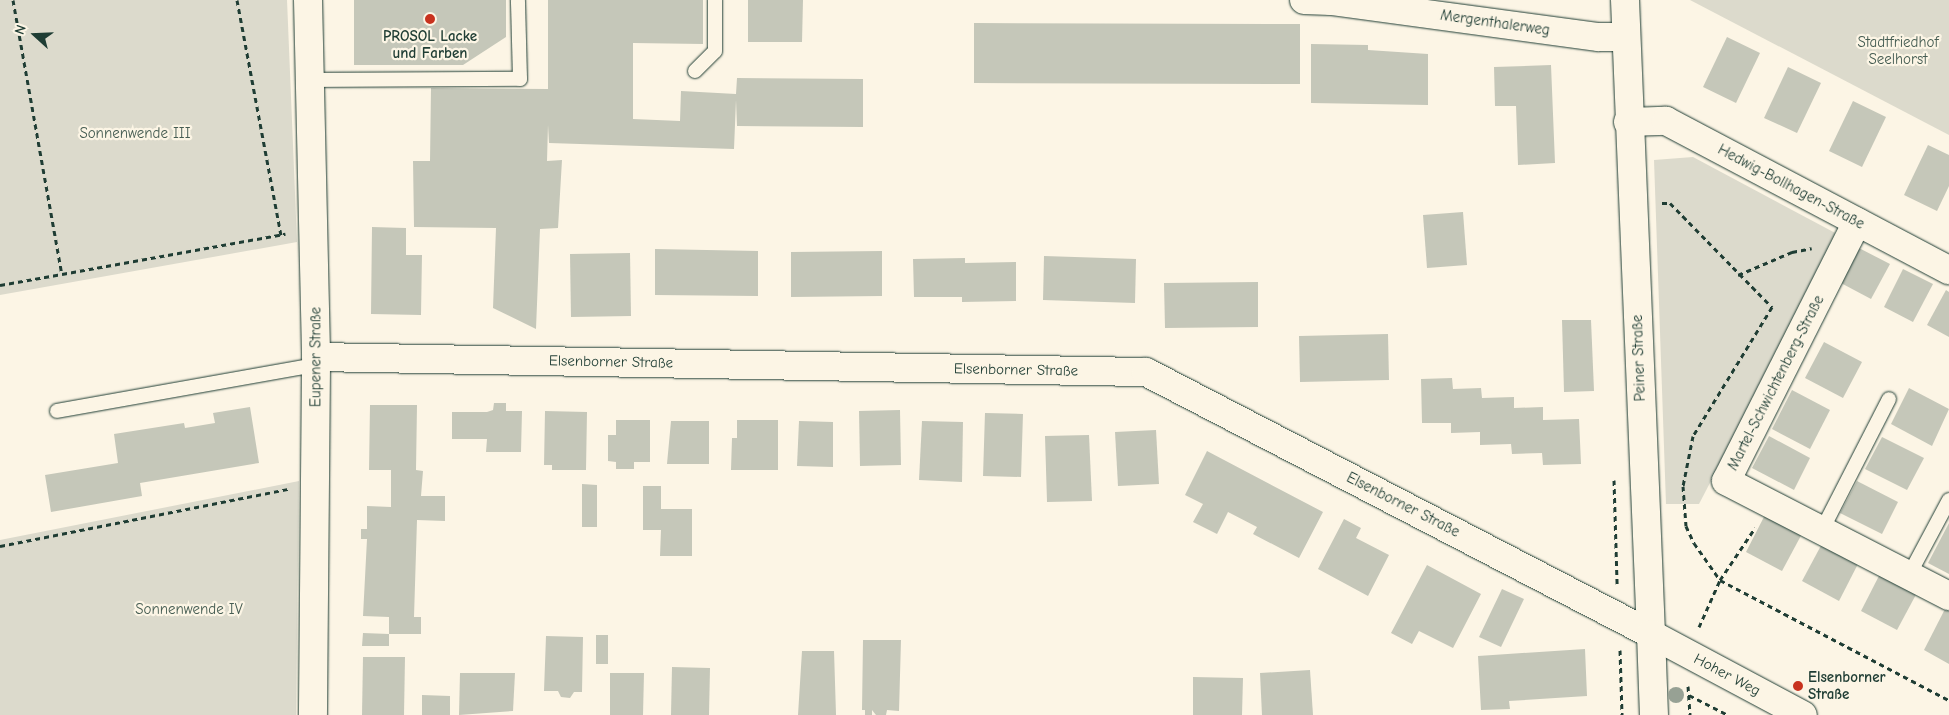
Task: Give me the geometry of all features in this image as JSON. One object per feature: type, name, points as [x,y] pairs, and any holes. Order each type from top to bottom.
[{"type":"street","name":"Eupener Straße","points":[[308,0],[316,361],[314,715]]},
{"type":"street","name":"Mergenthalerweg","points":[[1304,0],[1331,0],[1598,37],[1626,37]]},
{"type":"street","name":"Peiner Straße","points":[[1625,0],[1628,122],[1654,715]]},
{"type":"street","name":"Hedwig-Bollhagen-Straße","points":[[1628,122],[1666,121],[1949,270]]},
{"type":"street","name":"Martel-Schwichtenberg-Straße","points":[[1857,222],[1726,481],[1949,596]]},
{"type":"street","name":"Elsenborner Straße","points":[[316,361],[1146,372],[1651,634]]},
{"type":"street","name":"Hoher Weg","points":[[1651,634],[1803,715]]},
{"type":"lane","points":[[311,80],[520,79],[518,0]]},
{"type":"lane","points":[[695,71],[715,51],[715,0]]},
{"type":"lane","points":[[57,411],[316,361]]},
{"type":"lane","points":[[1822,530],[1889,399]]},
{"type":"lane","points":[[1909,575],[1949,500]]},
{"type":"path","points":[[13,0],[62,274]]},
{"type":"path","points":[[0,285],[281,235],[237,0]]},
{"type":"path","points":[[1738,275],[1792,252],[1823,246],[1842,253]]},
{"type":"path","points":[[0,546],[315,484]]},
{"type":"path","points":[[1687,654],[1720,580],[1771,504]]},
{"type":"path","points":[[1690,715],[1689,695],[1728,715]]},
{"type":"green space","name":"Sonnenwende III","points":[[0,0],[287,0],[297,242],[0,295]]},
{"type":"green space","name":"Stadtfriedhof Seelhorst","points":[[1690,0],[1949,0],[1949,135]]},
{"type":"green space","points":[[1693,157],[1839,235],[1699,504],[1666,504],[1654,160]]},
{"type":"green space","name":"Sonnenwende IV","points":[[299,481],[296,715],[0,715],[0,540]]},
{"type":"building","name":"PROSOL Lacke und Farben","points":[[354,0],[506,0],[506,37],[463,65],[354,65]]},
{"type":"building","points":[[548,0],[703,0],[703,44],[633,43],[633,119],[680,121],[681,91],[736,94],[737,78],[863,79],[863,127],[737,126],[736,100],[734,149],[549,143],[548,125],[547,161],[562,160],[558,228],[540,229],[536,329],[493,308],[496,228],[414,227],[413,161],[430,161],[431,88],[548,89]]},
{"type":"building","points":[[748,0],[803,0],[802,42],[748,42]]},
{"type":"building","points":[[974,23],[1300,24],[1300,84],[974,83]]},
{"type":"building","points":[[1727,37],[1760,53],[1736,103],[1703,87]]},
{"type":"building","points":[[1311,44],[1368,45],[1368,50],[1428,54],[1428,105],[1311,103]]},
{"type":"building","points":[[1551,65],[1555,163],[1518,165],[1516,106],[1495,106],[1494,67]]},
{"type":"building","points":[[1788,67],[1821,83],[1797,133],[1764,118]]},
{"type":"building","points":[[1853,101],[1886,117],[1862,167],[1829,151]]},
{"type":"building","points":[[1928,145],[1949,155],[1949,186],[1937,211],[1904,195]]},
{"type":"building","points":[[1463,212],[1467,265],[1427,268],[1423,215]]},
{"type":"building","points":[[372,227],[406,228],[406,255],[422,255],[421,315],[371,314]]},
{"type":"building","points":[[1857,247],[1890,264],[1871,299],[1839,282]]},
{"type":"building","points":[[655,249],[758,251],[758,296],[655,295]]},
{"type":"building","points":[[882,251],[882,296],[791,297],[791,252]]},
{"type":"building","points":[[630,253],[631,316],[571,317],[570,254]]},
{"type":"building","points":[[1044,256],[1136,259],[1135,303],[1043,300]]},
{"type":"building","points":[[965,258],[965,263],[1016,262],[1016,301],[962,302],[962,297],[914,297],[913,259]]},
{"type":"building","points":[[1903,269],[1933,284],[1913,322],[1884,307]]},
{"type":"building","points":[[1258,282],[1258,327],[1165,328],[1164,283]]},
{"type":"building","points":[[1946,290],[1949,292],[1949,337],[1927,325]]},
{"type":"building","points":[[1562,320],[1591,320],[1594,391],[1564,392]]},
{"type":"building","points":[[1388,334],[1389,380],[1300,382],[1299,336]]},
{"type":"building","points":[[1824,342],[1862,362],[1843,398],[1805,378]]},
{"type":"building","points":[[1452,378],[1453,389],[1481,388],[1482,398],[1514,397],[1514,408],[1543,407],[1543,420],[1579,419],[1581,464],[1543,465],[1542,453],[1512,454],[1511,444],[1480,445],[1480,432],[1451,433],[1451,423],[1422,423],[1421,379]]},
{"type":"building","points":[[1909,388],[1949,409],[1932,446],[1891,424]]},
{"type":"building","points":[[1792,390],[1830,410],[1810,449],[1772,429]]},
{"type":"building","points":[[494,403],[506,403],[506,411],[522,411],[521,452],[486,452],[487,439],[452,439],[452,412],[487,412],[493,410]]},
{"type":"building","points":[[370,405],[417,405],[416,470],[423,471],[421,496],[445,496],[445,521],[417,520],[414,617],[421,617],[421,634],[389,634],[389,617],[363,616],[367,539],[361,539],[361,529],[367,529],[367,506],[391,507],[391,470],[369,470]]},
{"type":"building","points":[[250,407],[259,463],[140,483],[142,496],[51,512],[45,475],[118,463],[114,434],[184,423],[185,428],[215,423],[213,413]]},
{"type":"building","points":[[900,410],[901,465],[860,466],[859,411]]},
{"type":"building","points":[[545,411],[587,412],[586,470],[552,470],[552,465],[544,465]]},
{"type":"building","points":[[985,413],[1023,414],[1021,477],[983,476]]},
{"type":"building","points":[[616,420],[650,420],[650,462],[634,462],[634,469],[616,469],[616,462],[608,461],[608,435],[616,435]]},
{"type":"building","points":[[737,420],[778,420],[778,470],[731,470],[732,438],[737,438]]},
{"type":"building","points":[[671,421],[709,421],[709,464],[667,464]]},
{"type":"building","points":[[799,421],[833,422],[833,467],[797,466]]},
{"type":"building","points":[[922,421],[963,422],[962,482],[919,480]]},
{"type":"building","points":[[1156,430],[1159,484],[1118,486],[1115,432]]},
{"type":"building","points":[[1089,435],[1092,501],[1047,502],[1045,436]]},
{"type":"building","points":[[1769,436],[1810,458],[1794,490],[1752,468]]},
{"type":"building","points":[[1882,437],[1924,458],[1907,490],[1865,469]]},
{"type":"building","points":[[1207,451],[1323,512],[1299,558],[1253,534],[1257,527],[1228,512],[1217,534],[1193,522],[1203,504],[1185,495]]},
{"type":"building","points":[[1857,481],[1898,502],[1882,534],[1840,513]]},
{"type":"building","points":[[582,484],[597,485],[597,527],[582,527]]},
{"type":"building","points":[[643,486],[661,486],[661,509],[692,509],[692,556],[660,556],[661,530],[643,530]]},
{"type":"building","points":[[1767,511],[1804,530],[1782,571],[1746,552]]},
{"type":"building","points":[[1344,519],[1361,528],[1356,538],[1389,555],[1368,596],[1318,569]]},
{"type":"building","points":[[1949,523],[1949,574],[1928,563]]},
{"type":"building","points":[[1824,540],[1860,560],[1839,601],[1802,581]]},
{"type":"building","points":[[1427,565],[1481,594],[1453,648],[1419,631],[1412,644],[1391,633]]},
{"type":"building","points":[[1882,570],[1919,589],[1897,630],[1861,611]]},
{"type":"building","points":[[1502,589],[1524,599],[1501,647],[1479,637]]},
{"type":"building","points":[[1945,609],[1949,611],[1949,664],[1924,650]]},
{"type":"building","points":[[363,633],[389,634],[389,646],[362,646]]},
{"type":"building","points":[[596,635],[608,635],[608,664],[596,664]]},
{"type":"building","points":[[546,636],[583,637],[582,692],[574,692],[570,698],[561,697],[558,691],[544,691]]},
{"type":"building","points":[[863,640],[901,640],[899,711],[887,710],[886,715],[876,715],[872,710],[872,715],[865,715],[865,710],[862,710]]},
{"type":"building","points":[[1585,649],[1587,696],[1509,701],[1510,709],[1481,710],[1478,656]]},
{"type":"building","points":[[802,651],[834,651],[836,715],[798,715]]},
{"type":"building","points":[[363,657],[405,657],[404,715],[362,715]]},
{"type":"building","points":[[672,667],[710,668],[709,715],[671,715]]},
{"type":"building","points":[[1310,670],[1313,715],[1262,715],[1260,673]]},
{"type":"building","points":[[460,673],[515,673],[513,711],[459,715]]},
{"type":"building","points":[[610,673],[644,673],[643,715],[610,715]]},
{"type":"building","points":[[1193,677],[1243,678],[1242,715],[1193,715]]},
{"type":"building","points":[[422,695],[450,696],[450,715],[422,715]]},
{"type":"place","name":"PROSOL Lacke und Farben","points":[[430,19]]},
{"type":"place","name":"Elsenborner Straße","points":[[1798,686]]}]
